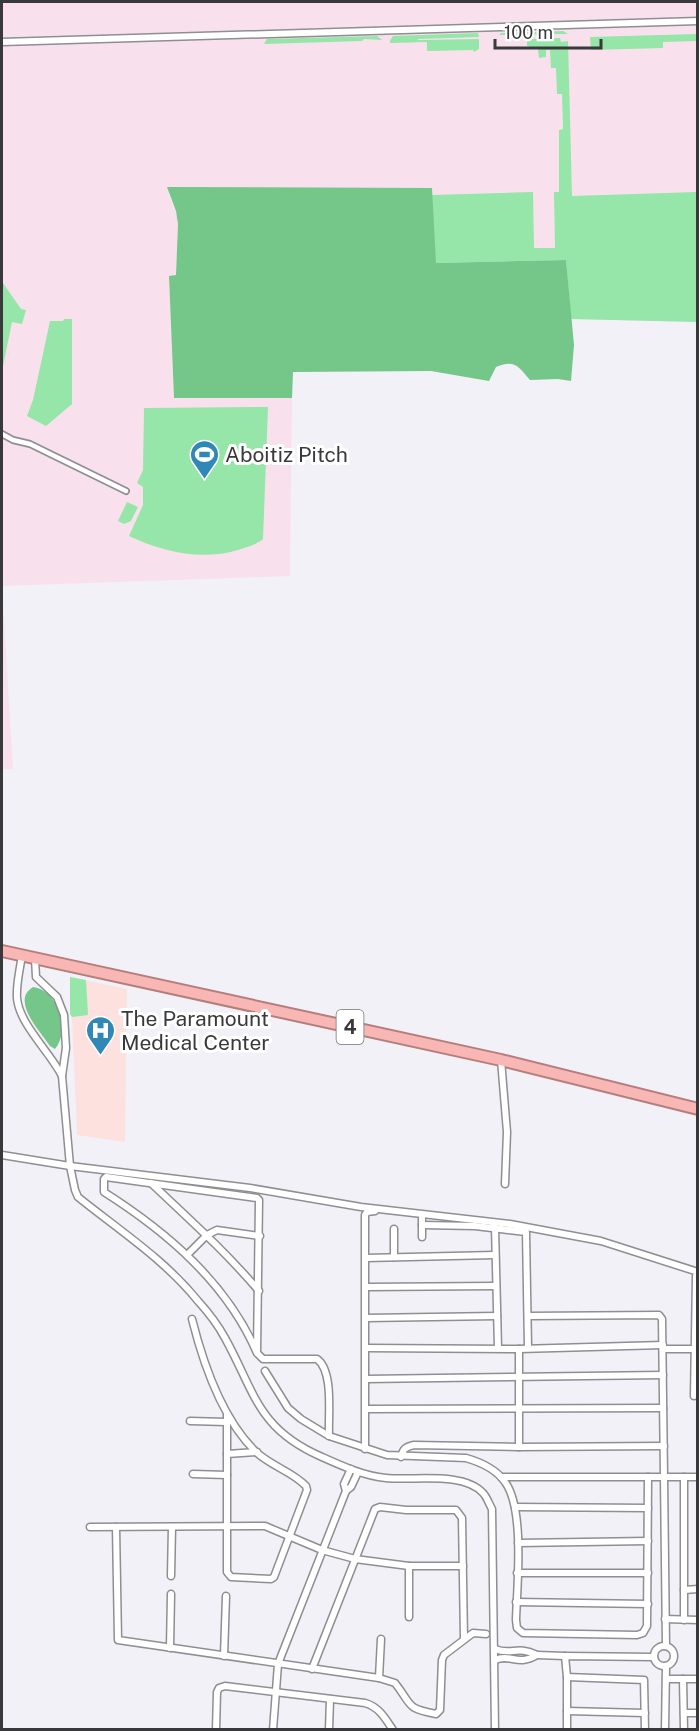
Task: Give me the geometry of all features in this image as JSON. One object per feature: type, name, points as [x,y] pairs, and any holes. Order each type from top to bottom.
[{"type":"highway","name":"4","points":[[2,951],[501,1060],[698,1109]]},
{"type":"street","points":[[2,42],[698,21]]},
{"type":"street","points":[[2,434],[13,440],[30,444],[126,491]]},
{"type":"street","points":[[22,955],[17,993],[18,1005],[62,1076]]},
{"type":"street","points":[[35,958],[36,977],[54,994],[63,1009],[66,1048],[62,1076],[70,1166],[78,1197],[146,1248],[198,1301],[225,1337],[254,1399],[269,1421],[290,1441],[320,1457],[358,1472],[386,1478],[456,1480],[474,1486],[484,1493],[492,1509],[495,1730]]},
{"type":"street","points":[[501,1060],[507,1132],[505,1184]]},
{"type":"street","points":[[2,1155],[70,1166],[250,1188],[361,1207],[510,1224],[601,1241],[697,1274],[694,1396]]},
{"type":"street","points":[[257,1353],[261,1204],[257,1198],[106,1177],[103,1189],[139,1214],[187,1255],[221,1293],[247,1329],[257,1353],[263,1359],[317,1359],[323,1363],[328,1377],[329,1436]]},
{"type":"street","points":[[150,1183],[207,1235],[259,1291]]},
{"type":"street","points":[[365,1449],[365,1215],[371,1211],[386,1213]]},
{"type":"street","points":[[422,1237],[422,1222],[495,1227],[527,1234],[528,1348]]},
{"type":"street","points":[[495,1227],[498,1348]]},
{"type":"street","points":[[394,1229],[394,1257]]},
{"type":"street","points":[[187,1255],[207,1235],[217,1230],[260,1236]]},
{"type":"street","points":[[366,1258],[495,1256]]},
{"type":"street","points":[[366,1287],[496,1286]]},
{"type":"street","points":[[529,1316],[659,1315],[663,1318],[666,1646],[673,1652],[674,1658],[666,1666]]},
{"type":"street","points":[[366,1318],[497,1316]]},
{"type":"street","points":[[192,1319],[199,1344],[227,1414],[257,1452],[306,1486],[307,1490],[273,1578],[231,1577],[227,1572],[227,1414]]},
{"type":"street","points":[[247,1329],[258,1324]]},
{"type":"street","points":[[366,1348],[663,1347],[695,1349]]},
{"type":"street","points":[[519,1349],[519,1447]]},
{"type":"street","points":[[265,1371],[288,1408],[329,1436],[365,1449],[401,1457],[466,1458],[496,1472],[505,1482],[515,1507],[518,1543],[516,1602],[519,1632],[637,1635],[643,1633],[647,1626],[648,1604],[648,1477]]},
{"type":"street","points":[[366,1379],[663,1375]]},
{"type":"street","points":[[366,1409],[663,1408]]},
{"type":"street","points":[[190,1421],[227,1422]]},
{"type":"street","points":[[401,1457],[406,1446],[414,1444],[519,1447],[664,1446]]},
{"type":"street","points":[[466,1446],[466,1458]]},
{"type":"street","points":[[227,1454],[257,1452]]},
{"type":"street","points":[[346,1491],[344,1484],[351,1469]]},
{"type":"street","points":[[273,1730],[274,1692],[278,1664],[346,1491],[351,1487],[358,1472]]},
{"type":"street","points":[[193,1474],[227,1475]]},
{"type":"street","points":[[500,1477],[698,1477]]},
{"type":"street","points":[[684,1477],[684,1620]]},
{"type":"street","points":[[312,1669],[375,1509],[378,1507],[406,1510],[456,1510],[462,1518],[464,1639]]},
{"type":"street","points":[[515,1507],[648,1508]]},
{"type":"street","points":[[90,1527],[265,1526],[322,1550],[355,1559],[409,1566],[463,1566]]},
{"type":"street","points":[[116,1527],[118,1640],[379,1678],[396,1683],[409,1706],[436,1714],[440,1710],[444,1655],[473,1633],[486,1634]]},
{"type":"street","points":[[171,1576],[172,1527]]},
{"type":"street","points":[[518,1543],[648,1541]]},
{"type":"street","points":[[409,1566],[409,1617]]},
{"type":"street","points":[[517,1573],[648,1574]]},
{"type":"street","points":[[684,1590],[698,1589]]},
{"type":"street","points":[[170,1648],[171,1594]]},
{"type":"street","points":[[224,1656],[226,1596]]},
{"type":"street","points":[[516,1602],[648,1604]]},
{"type":"street","points":[[666,1619],[698,1620]]},
{"type":"street","points":[[379,1678],[381,1639]]},
{"type":"street","points":[[666,1646],[657,1649],[654,1657],[657,1663],[666,1666]]},
{"type":"street","points":[[495,1650],[507,1652],[522,1650],[537,1655],[654,1657]]},
{"type":"street","points":[[495,1660],[502,1657],[522,1661],[537,1655]]},
{"type":"street","points":[[565,1656],[567,1730]]},
{"type":"street","points":[[665,1730],[666,1666]]},
{"type":"street","points":[[567,1677],[641,1678],[645,1681],[645,1730]]},
{"type":"street","points":[[666,1678],[698,1679]]},
{"type":"street","points":[[683,1679],[684,1730]]},
{"type":"street","points":[[216,1730],[217,1692],[219,1688],[225,1686],[373,1705],[381,1712],[393,1730]]},
{"type":"street","points":[[329,1730],[330,1699]]},
{"type":"street","points":[[567,1711],[645,1713]]},
{"type":"street","points":[[684,1713],[698,1713]]},
{"type":"shaded area","points":[[2,2],[697,2],[697,322],[571,319],[566,260],[168,193],[176,211],[178,224],[176,275],[169,276],[174,398],[292,398],[290,576],[2,586]]},
{"type":"shaded area","points":[[2,586],[13,769],[2,769]]},
{"type":"shaded area","name":"The Paramount Medical Center","points":[[70,977],[127,989],[125,1142],[77,1135]]},
{"type":"green space","points":[[563,31],[568,34],[499,35],[501,33]]},
{"type":"green space","points":[[478,33],[479,37],[418,39],[479,39],[479,49],[474,52],[473,50],[427,51],[427,42],[390,43],[393,36]]},
{"type":"green space","points":[[697,34],[697,41],[663,42],[663,48],[591,50],[590,37]]},
{"type":"green space","points":[[377,36],[382,40],[264,44],[267,39]]},
{"type":"green space","points":[[560,38],[561,42],[568,41],[572,196],[697,192],[697,322],[571,319],[566,260],[435,263],[432,195],[533,192],[534,248],[555,248],[554,192],[559,192],[559,130],[563,129],[562,94],[557,94],[556,68],[551,68],[550,50],[546,50],[546,57],[539,58],[538,49],[527,46],[527,39]]},
{"type":"green space","points":[[167,187],[432,188],[436,263],[566,260],[574,345],[571,381],[530,380],[516,365],[512,364],[496,367],[489,381],[431,371],[293,372],[292,398],[174,398],[169,276],[176,275],[178,224]]},
{"type":"green space","points":[[2,279],[21,309],[26,310],[22,324],[12,322],[2,371]]},
{"type":"green space","points":[[72,319],[72,404],[46,426],[27,416],[33,400],[50,321],[63,321]]},
{"type":"green space","name":"Aboitiz Pitch","points":[[268,407],[263,539],[238,550],[196,555],[169,550],[129,536],[143,505],[143,487],[137,483],[143,470],[144,408]]},
{"type":"green space","points":[[127,502],[138,507],[131,521],[124,524],[118,521]]},
{"type":"green space","points":[[70,977],[86,980],[88,1015],[72,1017],[70,1014]]},
{"type":"green space","points":[[33,987],[49,995],[59,1012],[62,1032],[55,1049],[50,1046],[35,1025],[26,1008],[27,993]]},
{"type":"place","name":"Aboitiz Pitch","points":[[204,480]]},
{"type":"place","name":"The Paramount Medical Center","points":[[100,1056]]}]
